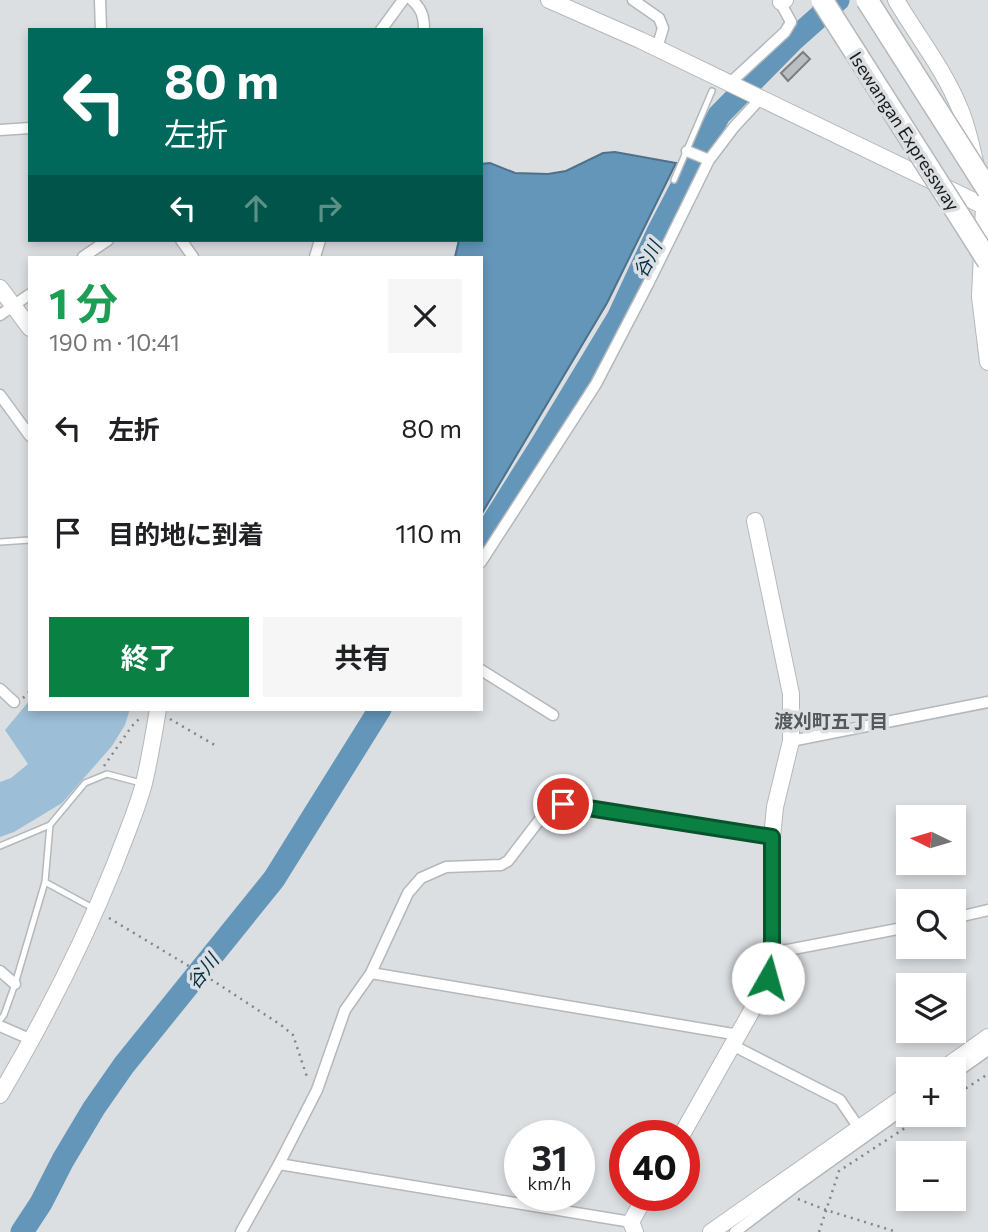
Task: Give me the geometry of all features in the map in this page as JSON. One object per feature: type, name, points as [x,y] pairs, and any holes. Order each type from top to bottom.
[{"type":"highway","name":"Isewangan Expressway","points":[[822,0],[988,261]]},
{"type":"highway","points":[[867,0],[987,201]]},
{"type":"street","points":[[100,0],[101,28]]},
{"type":"street","points":[[382,28],[403,0]]},
{"type":"street","points":[[412,0],[422,12],[424,28]]},
{"type":"street","points":[[549,0],[987,201]]},
{"type":"street","points":[[633,0],[659,19],[663,28],[657,48]]},
{"type":"street","points":[[896,0],[931,53],[961,110],[987,201],[980,297],[988,362]]},
{"type":"street","points":[[730,83],[785,32],[790,22],[782,1]]},
{"type":"street","points":[[483,559],[596,384],[648,284],[707,159],[760,98]]},
{"type":"street","points":[[0,130],[28,128]]},
{"type":"street","points":[[687,151],[707,159]]},
{"type":"street","points":[[84,256],[105,242]]},
{"type":"street","points":[[0,288],[6,310],[28,326]]},
{"type":"street","points":[[6,310],[28,295]]},
{"type":"street","points":[[0,395],[28,433]]},
{"type":"street","points":[[690,1120],[760,996],[768,978],[772,953],[772,837],[775,807],[791,741],[790,694],[755,521]]},
{"type":"street","points":[[483,671],[553,715]]},
{"type":"street","points":[[0,689],[14,702]]},
{"type":"street","points":[[791,741],[988,702]]},
{"type":"street","points":[[0,1094],[54,999],[131,823],[144,784],[155,711]]},
{"type":"street","points":[[241,1232],[317,1090],[345,1010],[371,973],[408,893],[421,878],[446,867],[501,865],[509,861],[547,810],[563,804],[772,837]]},
{"type":"street","points":[[966,915],[988,910]]},
{"type":"street","points":[[772,953],[896,929]]},
{"type":"street","points":[[0,971],[16,985]]},
{"type":"street","points":[[371,973],[736,1040],[840,1100],[859,1128]]},
{"type":"street","points":[[0,1026],[32,1040]]},
{"type":"street","points":[[960,1057],[988,1037]]},
{"type":"street","points":[[966,1066],[988,1050]]},
{"type":"street","points":[[711,1232],[896,1102]]},
{"type":"street","points":[[735,1232],[896,1115]]},
{"type":"street","points":[[279,1164],[633,1227]]},
{"type":"lane","points":[[674,180],[712,91]]},
{"type":"lane","points":[[0,542],[28,540]]},
{"type":"lane","points":[[0,846],[50,825],[85,783],[107,775],[144,784]]},
{"type":"lane","points":[[0,1020],[16,985],[45,882],[50,825]]},
{"type":"lane","points":[[45,882],[92,908]]},
{"type":"path","points":[[98,778],[132,726],[154,711]]},
{"type":"path","points":[[157,711],[218,747]]},
{"type":"path","points":[[92,908],[281,1025],[293,1035],[307,1078],[317,1090]]},
{"type":"path","points":[[966,1088],[988,1074]]},
{"type":"path","points":[[819,1232],[839,1171],[907,1127]]},
{"type":"path","points":[[785,1194],[825,1210],[897,1232]]},
{"type":"shaded area","points":[[615,152],[676,163],[607,303],[483,512],[483,256],[455,256],[459,242],[483,242],[483,164],[490,163],[515,173],[548,174],[566,171],[603,153]]},
{"type":"shaded area","points":[[28,702],[28,711],[129,711],[125,725],[112,746],[62,803],[14,832],[0,837],[0,782],[11,778],[28,764],[5,730]]},
{"type":"building","points":[[803,52],[810,59],[788,81],[781,73]]},
{"type":"waterway","name":"谷川","points":[[483,538],[618,318],[658,232],[719,115],[793,40],[838,0]]},
{"type":"waterway","name":"谷川","points":[[22,1232],[94,1108],[124,1065],[274,879],[379,711]]},
{"type":"district","name":"渡刈町五丁目","points":[[831,720]]},
{"type":"route","points":[[563,804],[772,837],[772,953],[768,978]]}]
